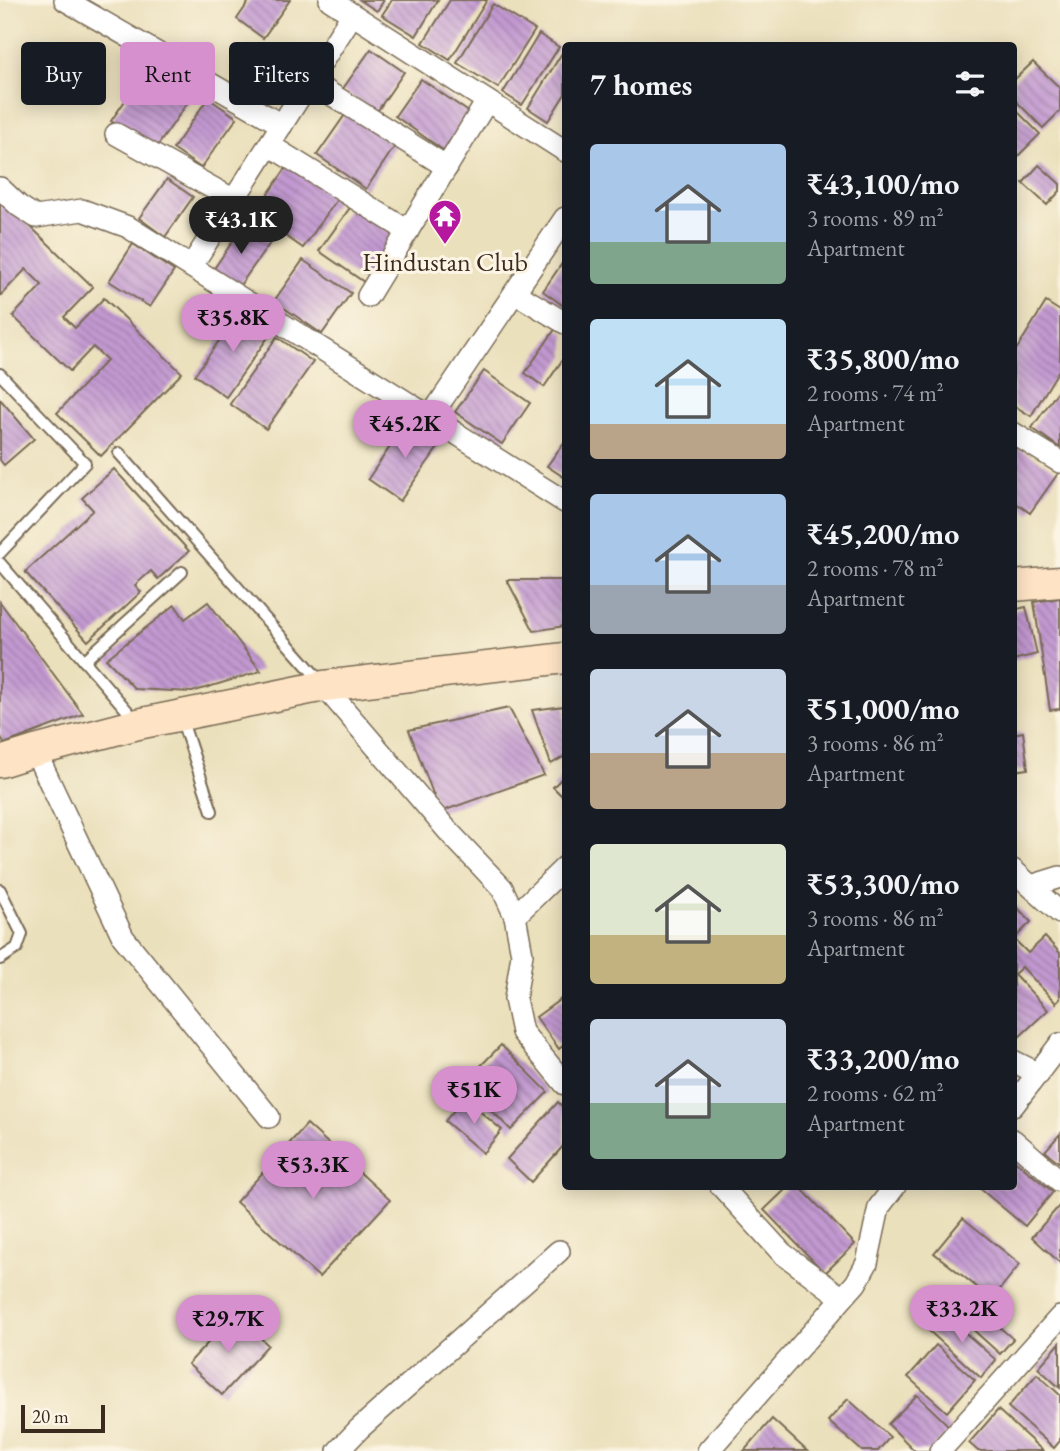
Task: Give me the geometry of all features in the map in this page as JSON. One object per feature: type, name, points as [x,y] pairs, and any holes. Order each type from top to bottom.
[{"type":"main road","points":[[1017,586],[1060,582]]},
{"type":"main road","points":[[0,762],[138,724],[324,685],[562,658]]},
{"type":"street","points":[[65,0],[282,125]]},
{"type":"street","points":[[330,0],[562,150]]},
{"type":"street","points":[[334,43],[352,15]]},
{"type":"street","points":[[334,96],[447,167]]},
{"type":"street","points":[[368,296],[487,102]]},
{"type":"street","points":[[192,265],[295,105]]},
{"type":"street","points":[[116,134],[234,200]]},
{"type":"street","points":[[269,145],[408,230]]},
{"type":"street","points":[[0,188],[36,217],[82,210],[128,227],[562,500]]},
{"type":"street","points":[[431,416],[562,222]]},
{"type":"street","points":[[515,293],[562,321]]},
{"type":"street","points":[[1017,435],[1060,462]]},
{"type":"street","points":[[324,685],[449,832],[502,888],[515,916],[522,954],[515,999],[522,1032],[562,1080]]},
{"type":"street","points":[[35,751],[124,937],[270,1117]]},
{"type":"street","points":[[515,916],[562,870]]},
{"type":"street","points":[[1017,874],[1060,913]]},
{"type":"street","points":[[1031,886],[1060,877]]},
{"type":"street","points":[[1017,1101],[1060,1044]]},
{"type":"street","points":[[1017,1063],[1039,1074]]},
{"type":"street","points":[[1017,1143],[1060,1181]]},
{"type":"street","points":[[725,1190],[782,1253],[841,1297]]},
{"type":"street","points":[[708,1451],[856,1283],[867,1263],[879,1207],[892,1190]]},
{"type":"street","points":[[338,1451],[359,1429],[559,1251]]},
{"type":"street","points":[[940,1451],[1060,1317]]},
{"type":"lane","points":[[0,373],[85,463],[0,553]]},
{"type":"lane","points":[[119,453],[324,685]]},
{"type":"lane","points":[[0,564],[138,724]]},
{"type":"lane","points":[[84,661],[182,572]]},
{"type":"lane","points":[[180,716],[212,811]]},
{"type":"lane","points":[[0,890],[22,934],[16,948],[0,958]]},
{"type":"building","points":[[250,0],[290,0],[263,38],[237,19]]},
{"type":"building","points":[[360,0],[384,0],[377,11]]},
{"type":"building","points":[[392,0],[438,0],[416,36],[382,15]]},
{"type":"building","points":[[450,0],[487,0],[450,60],[423,43]]},
{"type":"building","points":[[493,4],[535,30],[498,88],[457,63]]},
{"type":"building","points":[[539,34],[559,47],[522,105],[503,93]]},
{"type":"building","points":[[371,49],[404,72],[376,113],[342,90]]},
{"type":"building","points":[[562,53],[562,99],[548,121],[528,108]]},
{"type":"building","points":[[1033,62],[1060,88],[1060,111],[1043,128],[1017,102],[1017,77]]},
{"type":"building","points":[[421,79],[470,113],[443,150],[395,116]]},
{"type":"building","points":[[215,103],[237,118],[201,168],[173,149],[203,105],[215,105]]},
{"type":"building","points":[[122,105],[186,105],[154,151],[111,121]]},
{"type":"building","points":[[1017,111],[1040,134],[1017,157]]},
{"type":"building","points":[[347,112],[395,146],[366,189],[317,155]]},
{"type":"building","points":[[289,164],[338,198],[303,248],[254,214]]},
{"type":"building","points":[[1039,165],[1060,184],[1060,191],[1047,205],[1023,183]]},
{"type":"building","points":[[167,179],[193,197],[165,237],[139,218]]},
{"type":"building","points":[[0,197],[93,287],[64,317],[75,328],[104,298],[182,373],[101,456],[57,413],[107,360],[93,347],[70,371],[13,316],[42,285],[26,269],[0,296]]},
{"type":"building","points":[[352,205],[399,238],[367,284],[319,251]]},
{"type":"building","points":[[244,225],[270,243],[238,288],[213,270]]},
{"type":"building","points":[[133,244],[174,271],[150,307],[109,281]]},
{"type":"building","points":[[303,260],[351,293],[322,334],[274,301]]},
{"type":"building","points":[[562,263],[562,305],[543,291]]},
{"type":"building","points":[[1046,302],[1060,311],[1060,368],[1031,416],[1017,407],[1017,349]]},
{"type":"building","points":[[240,311],[271,333],[226,397],[195,375]]},
{"type":"building","points":[[556,328],[562,332],[562,360],[544,387],[525,373]]},
{"type":"building","points":[[277,337],[313,362],[266,429],[230,404]]},
{"type":"building","points":[[484,371],[530,403],[502,444],[455,412]]},
{"type":"building","points":[[1060,388],[1060,448],[1032,428]]},
{"type":"building","points":[[0,399],[34,439],[4,465],[0,460]]},
{"type":"building","points":[[409,419],[442,442],[400,501],[368,479]]},
{"type":"building","points":[[562,445],[562,476],[547,466]]},
{"type":"building","points":[[1017,447],[1059,472],[1030,513],[1017,504]]},
{"type":"building","points":[[114,469],[189,551],[158,579],[151,571],[135,585],[141,592],[88,641],[25,572],[93,510],[82,498]]},
{"type":"building","points":[[507,580],[562,580],[562,626],[534,631]]},
{"type":"building","points":[[1060,598],[1060,709],[1050,710],[1034,602]]},
{"type":"building","points":[[0,602],[83,714],[4,744],[0,735]]},
{"type":"building","points":[[208,602],[261,671],[192,692],[135,689],[106,659],[175,605],[185,619]]},
{"type":"building","points":[[1026,607],[1037,654],[1017,659],[1017,609]]},
{"type":"building","points":[[562,706],[562,758],[551,764],[532,710]]},
{"type":"building","points":[[509,708],[544,775],[440,812],[409,730]]},
{"type":"building","points":[[1023,732],[1028,769],[1017,770],[1017,733]]},
{"type":"building","points":[[562,778],[562,796],[553,787]]},
{"type":"building","points":[[1017,907],[1031,922],[1017,936]]},
{"type":"building","points":[[1045,937],[1060,953],[1060,999],[1056,1003],[1022,967],[1017,971],[1017,942],[1028,953]]},
{"type":"building","points":[[1017,977],[1048,1010],[1017,1037]]},
{"type":"building","points":[[562,998],[562,1046],[559,1049],[536,1017]]},
{"type":"building","points":[[501,1045],[548,1092],[511,1130],[464,1083]]},
{"type":"building","points":[[464,1098],[502,1130],[483,1153],[445,1121]]},
{"type":"building","points":[[558,1102],[562,1106],[562,1147],[531,1182],[507,1159]]},
{"type":"building","points":[[307,1124],[390,1200],[319,1277],[236,1202]]},
{"type":"building","points":[[1060,1134],[1060,1163],[1045,1151]]},
{"type":"building","points":[[1017,1162],[1053,1192],[1025,1226],[982,1190],[1017,1190]]},
{"type":"building","points":[[785,1190],[803,1190],[855,1244],[825,1273],[764,1210]]},
{"type":"building","points":[[1060,1205],[1060,1263],[1032,1237]]},
{"type":"building","points":[[963,1218],[1020,1264],[992,1299],[934,1253]]},
{"type":"building","points":[[961,1293],[1013,1339],[1000,1354],[948,1307]]},
{"type":"building","points":[[943,1313],[996,1360],[981,1378],[928,1330]]},
{"type":"building","points":[[235,1314],[268,1345],[222,1395],[188,1364]]},
{"type":"building","points":[[1060,1343],[1060,1388],[1038,1368]]},
{"type":"building","points":[[936,1345],[975,1380],[947,1412],[908,1377]]},
{"type":"building","points":[[1037,1374],[1060,1395],[1060,1441],[1054,1448],[1008,1407]]},
{"type":"building","points":[[917,1395],[952,1429],[930,1451],[915,1451],[888,1424]]},
{"type":"building","points":[[848,1399],[890,1437],[878,1451],[862,1451],[828,1421]]},
{"type":"building","points":[[998,1410],[1043,1451],[978,1451],[969,1443]]},
{"type":"building","points":[[772,1419],[807,1451],[744,1451]]},
{"type":"place","name":"Hindustan Club","points":[[445,246]]}]
